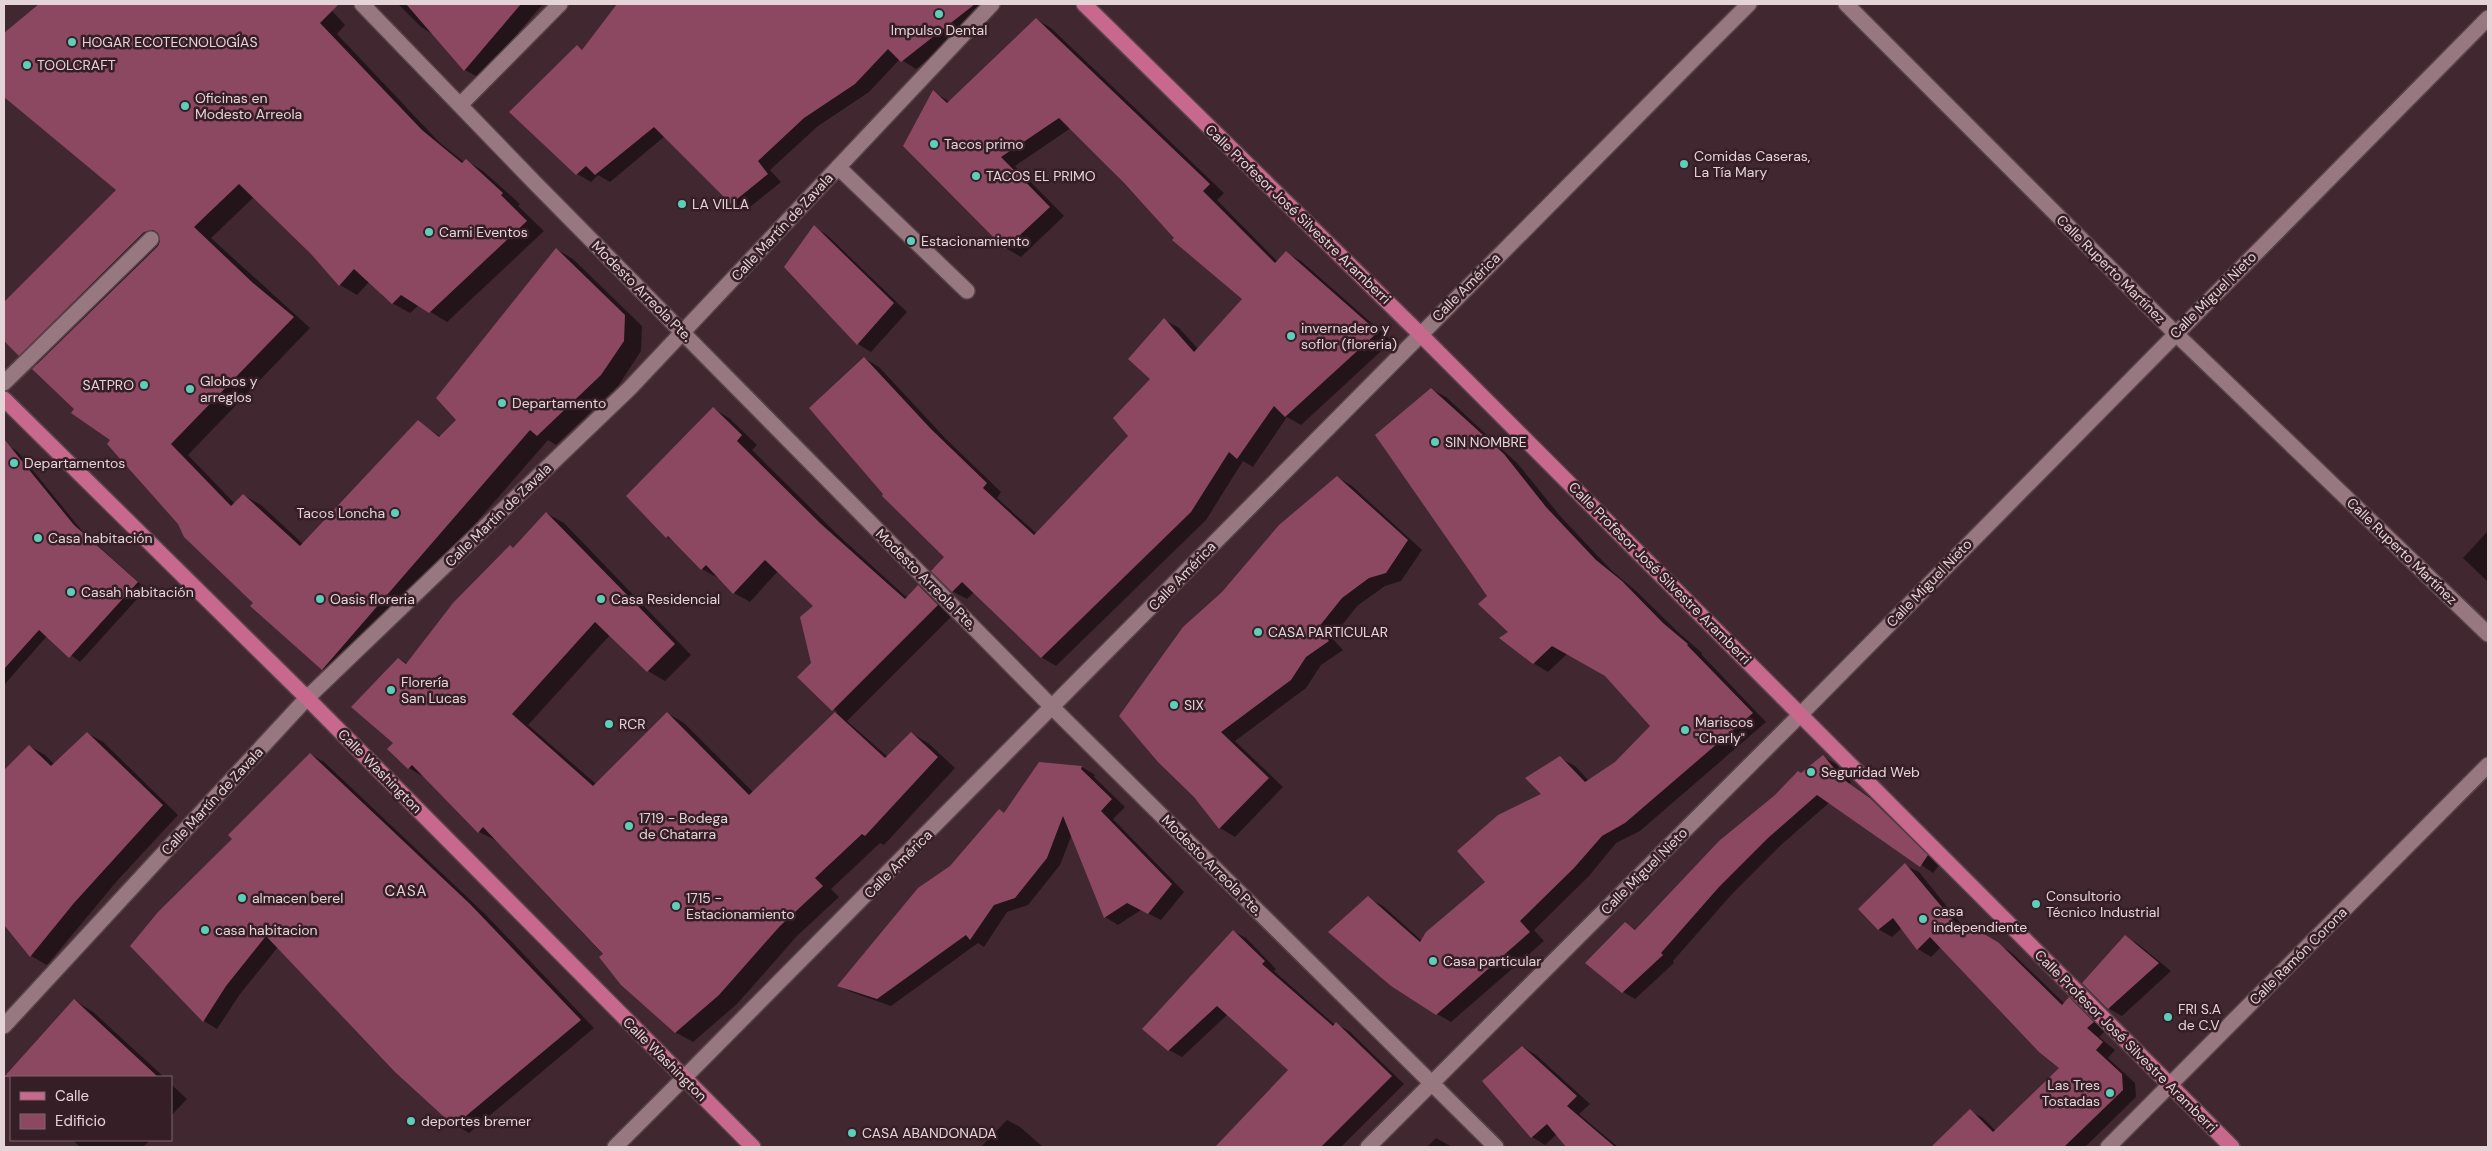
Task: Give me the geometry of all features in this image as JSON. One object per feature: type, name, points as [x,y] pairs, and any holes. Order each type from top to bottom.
[{"type":"main road","name":"Calle Profesor José Silvestre Aramberri","points":[[1084,4],[1419,333],[2232,1147]]},
{"type":"main road","name":"Calle Washington","points":[[4,399],[307,698],[752,1147]]},
{"type":"street","name":"Modesto Arreola Pte.","points":[[362,4],[1053,708],[1433,1082],[1496,1147]]},
{"type":"street","points":[[460,105],[560,4]]},
{"type":"street","name":"Calle Martín de Zavala","points":[[4,1026],[307,698],[630,388],[992,4]]},
{"type":"street","name":"Calle América","points":[[615,1147],[1053,708],[1419,333],[1749,4]]},
{"type":"street","name":"Calle Ruperto Martínez","points":[[1846,4],[2175,333],[2488,634]]},
{"type":"street","name":"Calle Miguel Nieto","points":[[1368,1147],[1801,714],[2488,18]]},
{"type":"street","points":[[838,167],[966,291]]},
{"type":"street","points":[[4,383],[152,239]]},
{"type":"street","name":"Calle Ramón Corona","points":[[2108,1147],[2488,765]]},
{"type":"building","points":[[39,4],[339,4],[320,23],[422,130],[462,163],[466,159],[503,193],[501,195],[527,221],[429,313],[401,295],[392,304],[354,269],[339,286],[311,254],[239,184],[194,227],[253,283],[294,317],[171,444],[231,506],[243,494],[300,546],[418,420],[439,437],[456,420],[436,398],[556,248],[625,315],[624,341],[601,375],[537,436],[530,430],[322,670],[250,606],[253,603],[184,537],[178,524],[107,444],[110,440],[71,413],[74,409],[32,369],[158,246],[160,241],[158,233],[153,230],[144,232],[19,356],[4,341],[4,302],[116,190],[4,97],[4,33]]},
{"type":"building","points":[[406,4],[521,4],[464,71]]},
{"type":"building","points":[[617,4],[975,4],[901,62],[888,49],[855,84],[804,118],[758,161],[768,174],[731,204],[654,127],[595,175],[586,166],[576,175],[509,112],[577,45],[582,50]]},
{"type":"building","points":[[1036,18],[1210,184],[1203,191],[1275,263],[1286,251],[1378,332],[1285,417],[1274,406],[1237,459],[1229,452],[1191,512],[1041,658],[962,582],[952,592],[931,571],[944,557],[882,496],[883,494],[809,408],[864,357],[931,429],[987,483],[983,488],[1034,535],[1128,436],[1113,418],[1150,379],[1128,359],[1164,318],[1194,352],[1242,299],[1172,240],[1174,238],[1124,183],[1059,118],[1001,157],[1050,207],[1005,249],[903,146],[933,90],[947,103]]},
{"type":"building","points":[[814,225],[894,303],[857,345],[784,267]]},
{"type":"building","points":[[1431,388],[1504,454],[1546,507],[1596,560],[1622,581],[1663,623],[1688,644],[1753,713],[1625,823],[1602,836],[1574,868],[1520,921],[1530,932],[1436,1015],[1391,986],[1328,932],[1368,896],[1420,942],[1426,932],[1485,882],[1457,851],[1498,815],[1541,794],[1525,778],[1560,756],[1585,782],[1615,762],[1650,726],[1605,676],[1552,646],[1533,664],[1499,638],[1508,632],[1478,604],[1487,596],[1375,435]]},
{"type":"building","points":[[713,407],[742,435],[737,441],[821,524],[905,599],[918,585],[938,605],[832,711],[797,677],[811,663],[800,617],[813,606],[765,560],[733,594],[706,565],[701,570],[668,536],[666,538],[626,496]]},
{"type":"building","name":"Casah habitación","points":[[4,439],[74,525],[138,582],[69,658],[39,630],[4,669]]},
{"type":"building","points":[[1337,476],[1408,540],[1386,573],[1369,578],[1342,598],[1318,628],[1329,641],[1306,657],[1291,680],[1221,732],[1269,778],[1219,829],[1194,797],[1158,762],[1119,716],[1183,627],[1222,592],[1279,525]]},
{"type":"building","points":[[546,512],[675,644],[647,672],[595,622],[512,714],[593,786],[667,712],[749,795],[835,712],[885,758],[911,732],[938,757],[865,836],[862,834],[815,878],[823,886],[780,926],[719,995],[675,1033],[621,985],[599,957],[603,954],[483,827],[478,833],[412,765],[408,769],[387,749],[393,743],[351,707],[398,658],[406,664],[453,603],[510,545],[513,548]]},
{"type":"building","points":[[87,732],[163,805],[74,903],[30,957],[4,925],[4,770],[29,745],[51,766]]},
{"type":"building","points":[[310,753],[470,904],[581,1020],[454,1126],[395,1072],[266,936],[226,986],[203,1022],[130,946],[158,912],[232,839],[228,835]]},
{"type":"building","points":[[1823,755],[1839,774],[1834,779],[1840,777],[1870,798],[1928,855],[1920,867],[1817,795],[1768,838],[1719,887],[1661,953],[1663,955],[1622,993],[1585,963],[1625,922],[1635,930],[1719,841],[1775,795],[1798,771],[1801,773]]},
{"type":"building","points":[[1039,762],[1082,766],[1081,769],[1112,799],[1101,811],[1172,884],[1148,914],[1127,903],[1104,918],[1063,816],[1047,858],[1015,898],[994,905],[970,940],[966,935],[877,999],[837,986],[918,888],[950,866],[999,809],[1004,813]]},
{"type":"building","points":[[1905,863],[1962,931],[1971,926],[1999,943],[2062,1005],[2069,997],[2094,1022],[2087,1028],[2103,1042],[2096,1050],[2122,1074],[2123,1090],[2064,1147],[1931,1147],[1970,1109],[1993,1132],[2059,1068],[2039,1052],[1930,937],[1917,950],[1893,918],[1878,930],[1858,909]]},
{"type":"building","points":[[1233,930],[1265,961],[1262,964],[1333,1026],[1336,1022],[1392,1076],[1321,1147],[1215,1147],[1288,1070],[1217,1006],[1168,1051],[1142,1029]]},
{"type":"building","points":[[2125,935],[2159,963],[2108,1009],[2082,983]]},
{"type":"building","points":[[74,999],[157,1076],[10,1076],[4,1077]]},
{"type":"building","points":[[1522,1046],[1577,1096],[1567,1106],[1615,1147],[1566,1147],[1547,1124],[1531,1138],[1482,1081]]},
{"type":"place","name":"Impulso Dental","points":[[939,14]]},
{"type":"place","name":"HOGAR ECOTECNOLOGÍAS","points":[[72,42]]},
{"type":"place","name":"TOOLCRAFT","points":[[27,65]]},
{"type":"place","name":"Oficinas en Modesto Arreola","points":[[185,106]]},
{"type":"place","name":"Tacos primo","points":[[934,144]]},
{"type":"place","name":"Comidas Caseras, La Tía Mary","points":[[1684,164]]},
{"type":"place","name":"TACOS EL PRIMO","points":[[976,176]]},
{"type":"place","name":"LA VILLA","points":[[682,204]]},
{"type":"place","name":"Cami Eventos","points":[[429,232]]},
{"type":"place","name":"Estacionamiento","points":[[911,241]]},
{"type":"place","name":"invernadero y soflor (floreria)","points":[[1291,336]]},
{"type":"place","name":"SATPRO","points":[[144,385]]},
{"type":"place","name":"Globos y arreglos","points":[[190,389]]},
{"type":"place","name":"Departamento","points":[[502,403]]},
{"type":"place","name":"SIN NOMBRE","points":[[1435,442]]},
{"type":"place","name":"Departamentos","points":[[14,463]]},
{"type":"place","name":"Tacos Loncha","points":[[395,513]]},
{"type":"place","name":"Casa habitación","points":[[38,538]]},
{"type":"place","name":"Casah habitación","points":[[71,592]]},
{"type":"place","name":"Oasis floreria","points":[[320,599]]},
{"type":"place","name":"Casa Residencial","points":[[601,599]]},
{"type":"place","name":"CASA PARTICULAR","points":[[1258,632]]},
{"type":"place","name":"Florería San Lucas","points":[[391,690]]},
{"type":"place","name":"SIX","points":[[1174,705]]},
{"type":"place","name":"RCR","points":[[609,724]]},
{"type":"place","name":"Mariscos \"Charly\"","points":[[1685,730]]},
{"type":"place","name":"Seguridad Web","points":[[1811,772]]},
{"type":"place","name":"1719 - Bodega de Chatarra","points":[[629,826]]},
{"type":"place","name":"almacen berel","points":[[242,898]]},
{"type":"place","name":"Consultorio Técnico Industrial","points":[[2036,904]]},
{"type":"place","name":"1715 - Estacionamiento","points":[[676,906]]},
{"type":"place","name":"casa independiente","points":[[1923,919]]},
{"type":"place","name":"casa habitacion","points":[[205,930]]},
{"type":"place","name":"Casa particular","points":[[1433,961]]},
{"type":"place","name":"FRI S.A de C.V","points":[[2168,1017]]},
{"type":"place","name":"Las Tres Tostadas","points":[[2110,1093]]},
{"type":"place","name":"deportes bremer","points":[[411,1121]]},
{"type":"place","name":"CASA ABANDONADA","points":[[852,1133]]},
{"type":"district","name":"CASA","points":[[406,891]]}]
